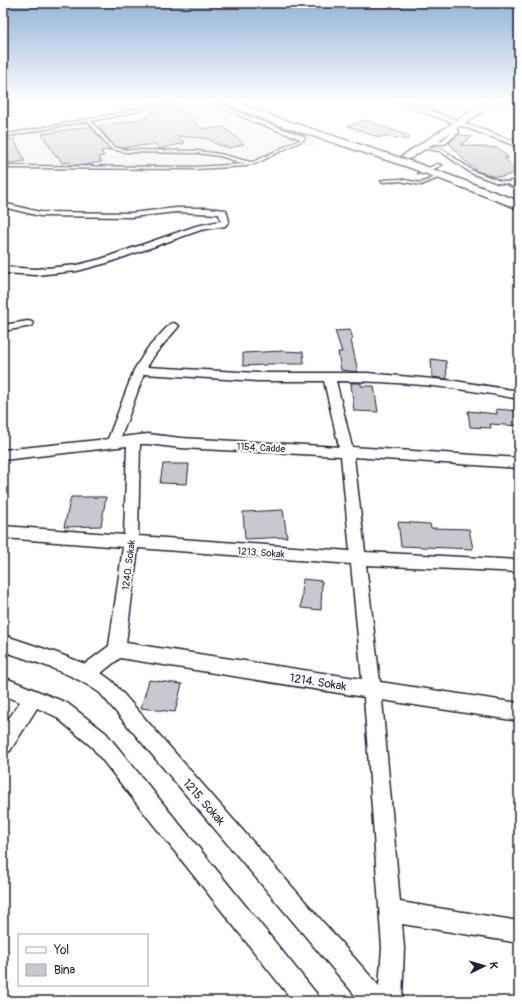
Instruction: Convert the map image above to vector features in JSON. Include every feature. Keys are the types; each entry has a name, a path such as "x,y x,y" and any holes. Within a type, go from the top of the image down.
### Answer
{"main road":[{"path":"363,148 519,197"},
{"path":"382,148 407,156 433,170 519,205"},
{"path":"407,156 419,148"}],"street":[{"path":"3,205 40,214 131,215 176,210 200,210 223,212 225,221 222,224 199,228 104,261 77,268 36,272 3,270"},
{"path":"127,253 158,247"},
{"path":"3,328 28,324"},
{"path":"113,442 140,370 151,351 174,326"},
{"path":"140,370 243,376 367,377 498,390 519,395"},
{"path":"329,377 347,453 372,690 393,948 390,1001"},
{"name":"1154. Cadde","path":"3,455 148,439 181,443 347,453 431,456 519,463"},
{"name":"1240. Sokak","path":"117,650 131,541 134,440"},
{"name":"1213. Sokak","path":"3,532 357,558 519,566"},
{"name":"1215. Sokak","path":"3,644 86,674 106,687 376,1001"},
{"path":"86,674 117,650"},
{"name":"1214. Sokak","path":"117,650 519,712"},
{"path":"3,686 61,708 99,740 308,1001"},
{"path":"3,744 33,698"},
{"path":"390,911 519,932"}],"lane":[{"path":"112,148 126,151 205,152 225,156 249,164"},
{"path":"3,167 196,168 244,165 254,163 285,148"},
{"path":"433,148 441,150 472,172 519,188"},
{"path":"383,181 400,180 421,184 433,170"},
{"path":"508,183 519,180"}],"shaded area":[{"path":"3,148 289,148 253,166 3,166"},
{"path":"364,148 370,148 433,168 519,200 519,202"}],"building":[{"path":"3,148 18,148 25,161 6,164 3,157"},
{"path":"50,148 108,148 110,150 101,151 104,156 98,157 102,162 85,165 70,165 69,162 62,163 58,156 56,157"},
{"path":"453,148 498,148 509,158 504,158 519,171 502,177 492,176 477,171 465,161"},
{"path":"350,330 353,339 351,340 358,372 341,370 338,352 342,352 335,331"},
{"path":"283,351 303,352 304,364 266,364 243,366 243,353"},
{"path":"431,359 446,361 447,379 432,377"},
{"path":"351,383 361,383 361,386 374,386 378,412 354,411"},
{"path":"496,409 519,411 519,426 490,424 491,428 470,427 468,411 497,414"},
{"path":"163,464 189,464 187,484 160,483"},
{"path":"71,497 106,497 101,526 64,527"},
{"path":"283,510 287,537 245,539 243,512"},
{"path":"398,522 430,524 431,528 469,529 473,549 401,546"},
{"path":"303,579 322,581 321,610 301,608"},
{"path":"149,680 182,684 175,712 141,708"}]}
